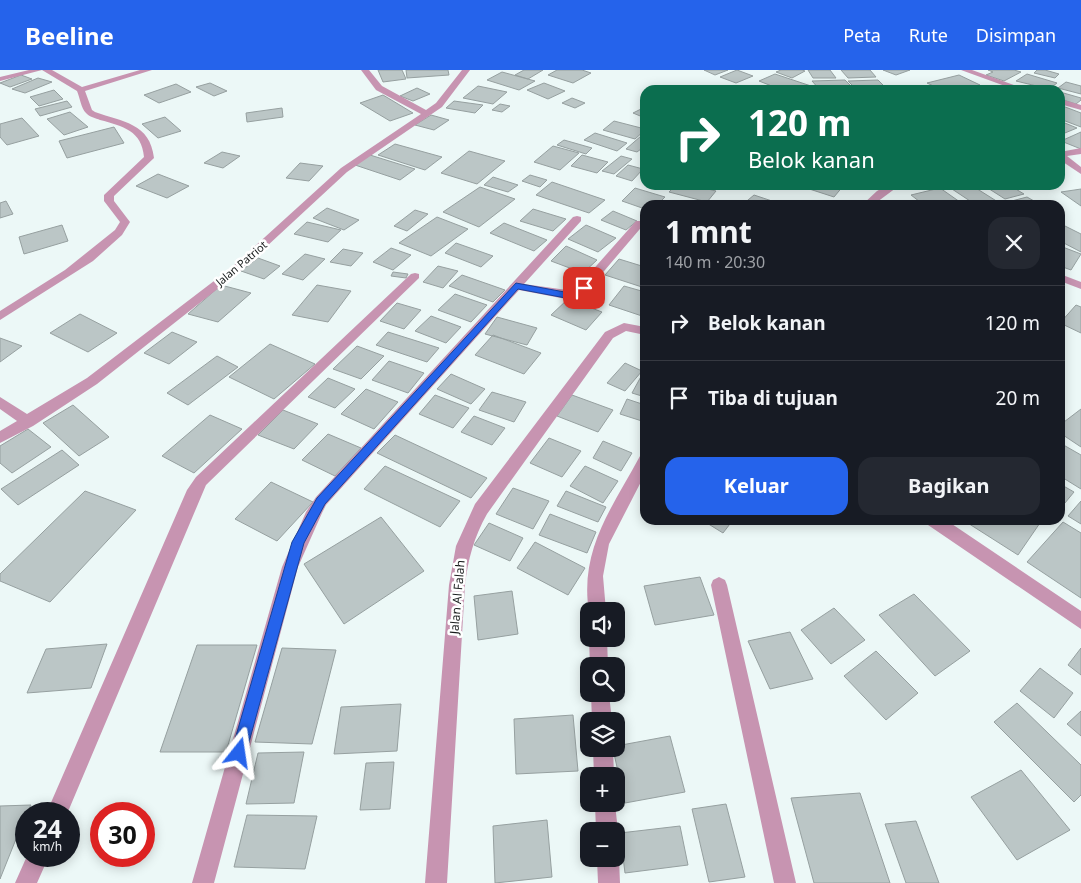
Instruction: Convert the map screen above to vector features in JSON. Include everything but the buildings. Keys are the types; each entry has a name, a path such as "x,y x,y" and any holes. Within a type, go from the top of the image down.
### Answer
{"street":[{"path":"0,79 39,70"},
{"path":"0,316 73,269 118,234 125,222 109,201 109,194 149,158 149,148 143,136 127,124 92,114 88,111 81,90 46,70"},
{"path":"81,90 148,70"},
{"path":"365,70 373,83 379,88 428,114"},
{"name":"Jalan Patriot","path":"0,438 92,381 235,270 352,164 428,114 444,100 466,70"},
{"path":"965,70 1009,85"},
{"path":"1065,103 1081,108"},
{"path":"1065,154 1081,152"},
{"path":"1065,159 1081,171"},
{"path":"872,200 884,190"},
{"path":"203,883 290,567 298,542 308,522 321,501 577,219"},
{"path":"516,286 571,296 578,294 640,222"},
{"path":"61,802 194,490 201,481 416,276"},
{"path":"1065,278 1081,286"},
{"name":"Jalan Al Falah","path":"436,883 457,585 460,553 467,533 481,509 610,335 624,327 640,330"},
{"path":"0,402 28,422"},
{"path":"596,602 595,576 601,544 640,470"},
{"path":"941,525 1081,621"},
{"path":"719,585 785,883"},
{"path":"26,883 33,867"},
{"path":"608,867 609,883"}],"route":[{"path":"239,753 298,542 321,501 516,286 571,296 578,294 584,288"}]}
